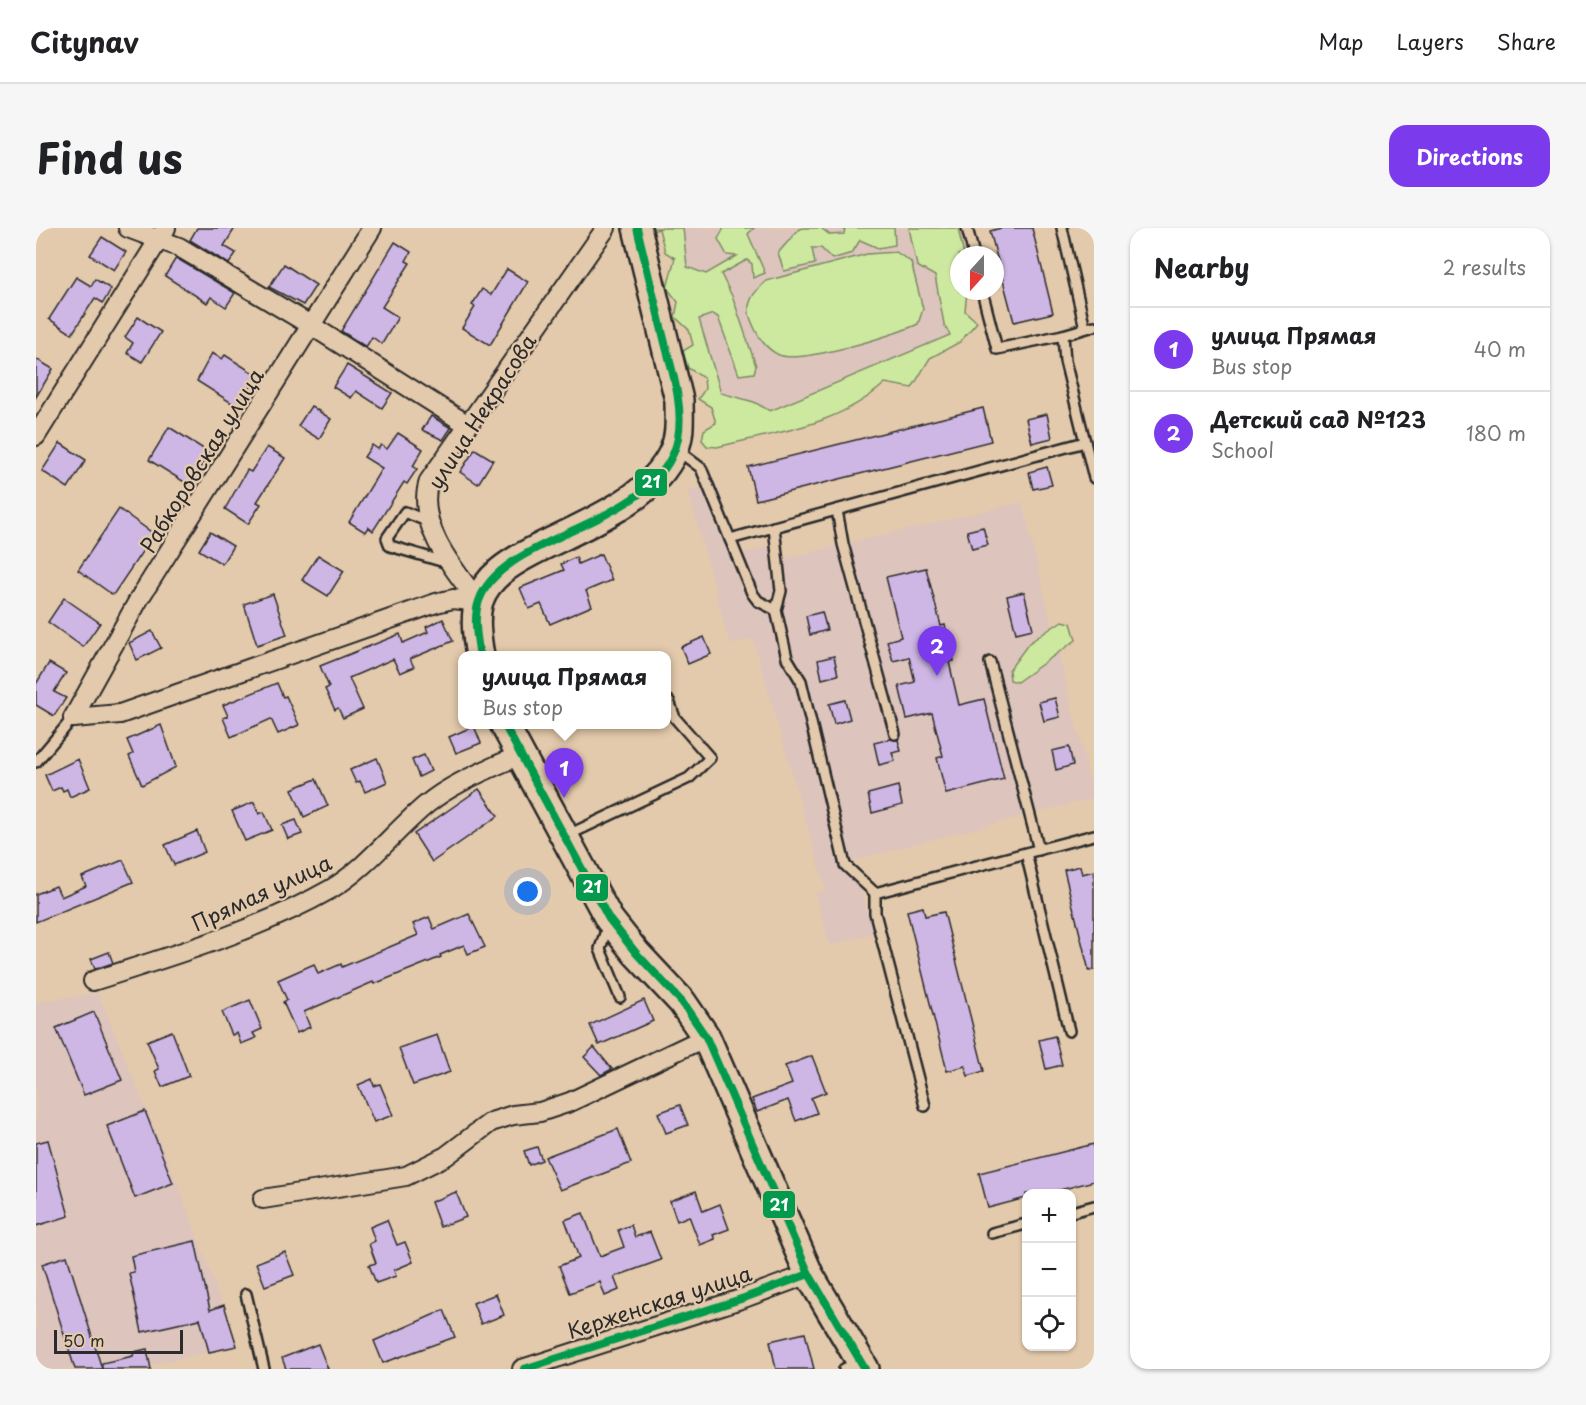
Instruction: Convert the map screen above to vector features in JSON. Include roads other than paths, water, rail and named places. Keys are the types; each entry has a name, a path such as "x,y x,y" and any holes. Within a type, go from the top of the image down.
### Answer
{"street":[{"path":"129,228 162,234 179,247 312,326 468,425"},
{"name":"Рабкоровская улица","path":"73,718 139,599 372,228"},
{"name":"улица Некрасова","path":"479,602 448,563 430,522 425,494 429,481 606,228"},
{"path":"479,651 476,633 479,602 489,581 516,560 647,489 664,469 675,449 680,422 678,400 637,228"},
{"path":"36,436 162,234"},
{"path":"73,718 120,714 436,603 453,599 479,602"},
{"path":"506,729 609,919 636,953 682,1002 706,1038 809,1275 857,1366"},
{"name":"Прямая улица","path":"93,981 234,934 331,889 351,876 426,805 450,787 519,755"},
{"path":"262,1199 406,1176 446,1156 490,1122 513,1115 540,1112 570,1102 706,1038"},
{"name":"Керженская улица","path":"523,1369 809,1275"}],"lane":[{"path":"967,228 972,246"},
{"path":"984,300 997,349 1090,327 1062,228"},
{"path":"1063,335 1065,360 1094,478"},
{"path":"730,539 1085,442"},
{"path":"675,449 701,468 752,593 758,601 776,610"},
{"path":"837,510 843,544 895,734"},
{"path":"430,522 405,512 387,538 390,546 448,563"},
{"path":"774,527 781,591 776,610 787,658 801,681 845,865 875,893 875,913 925,1106"},
{"path":"990,662 1039,850"},
{"path":"564,837 609,814 672,787 688,778 710,758 675,718 671,707"},
{"path":"36,762 73,718"},
{"path":"875,893 1094,835"},
{"path":"1026,853 1069,1032"},
{"path":"609,919 600,949 620,997"},
{"path":"1076,1211 1094,1206"},
{"path":"992,1233 1022,1225"},
{"path":"246,1294 264,1369"}],"place":[{"name":"Детский сад №123","path":"937,676"},
{"name":"улица Прямая","path":"564,798"}]}
